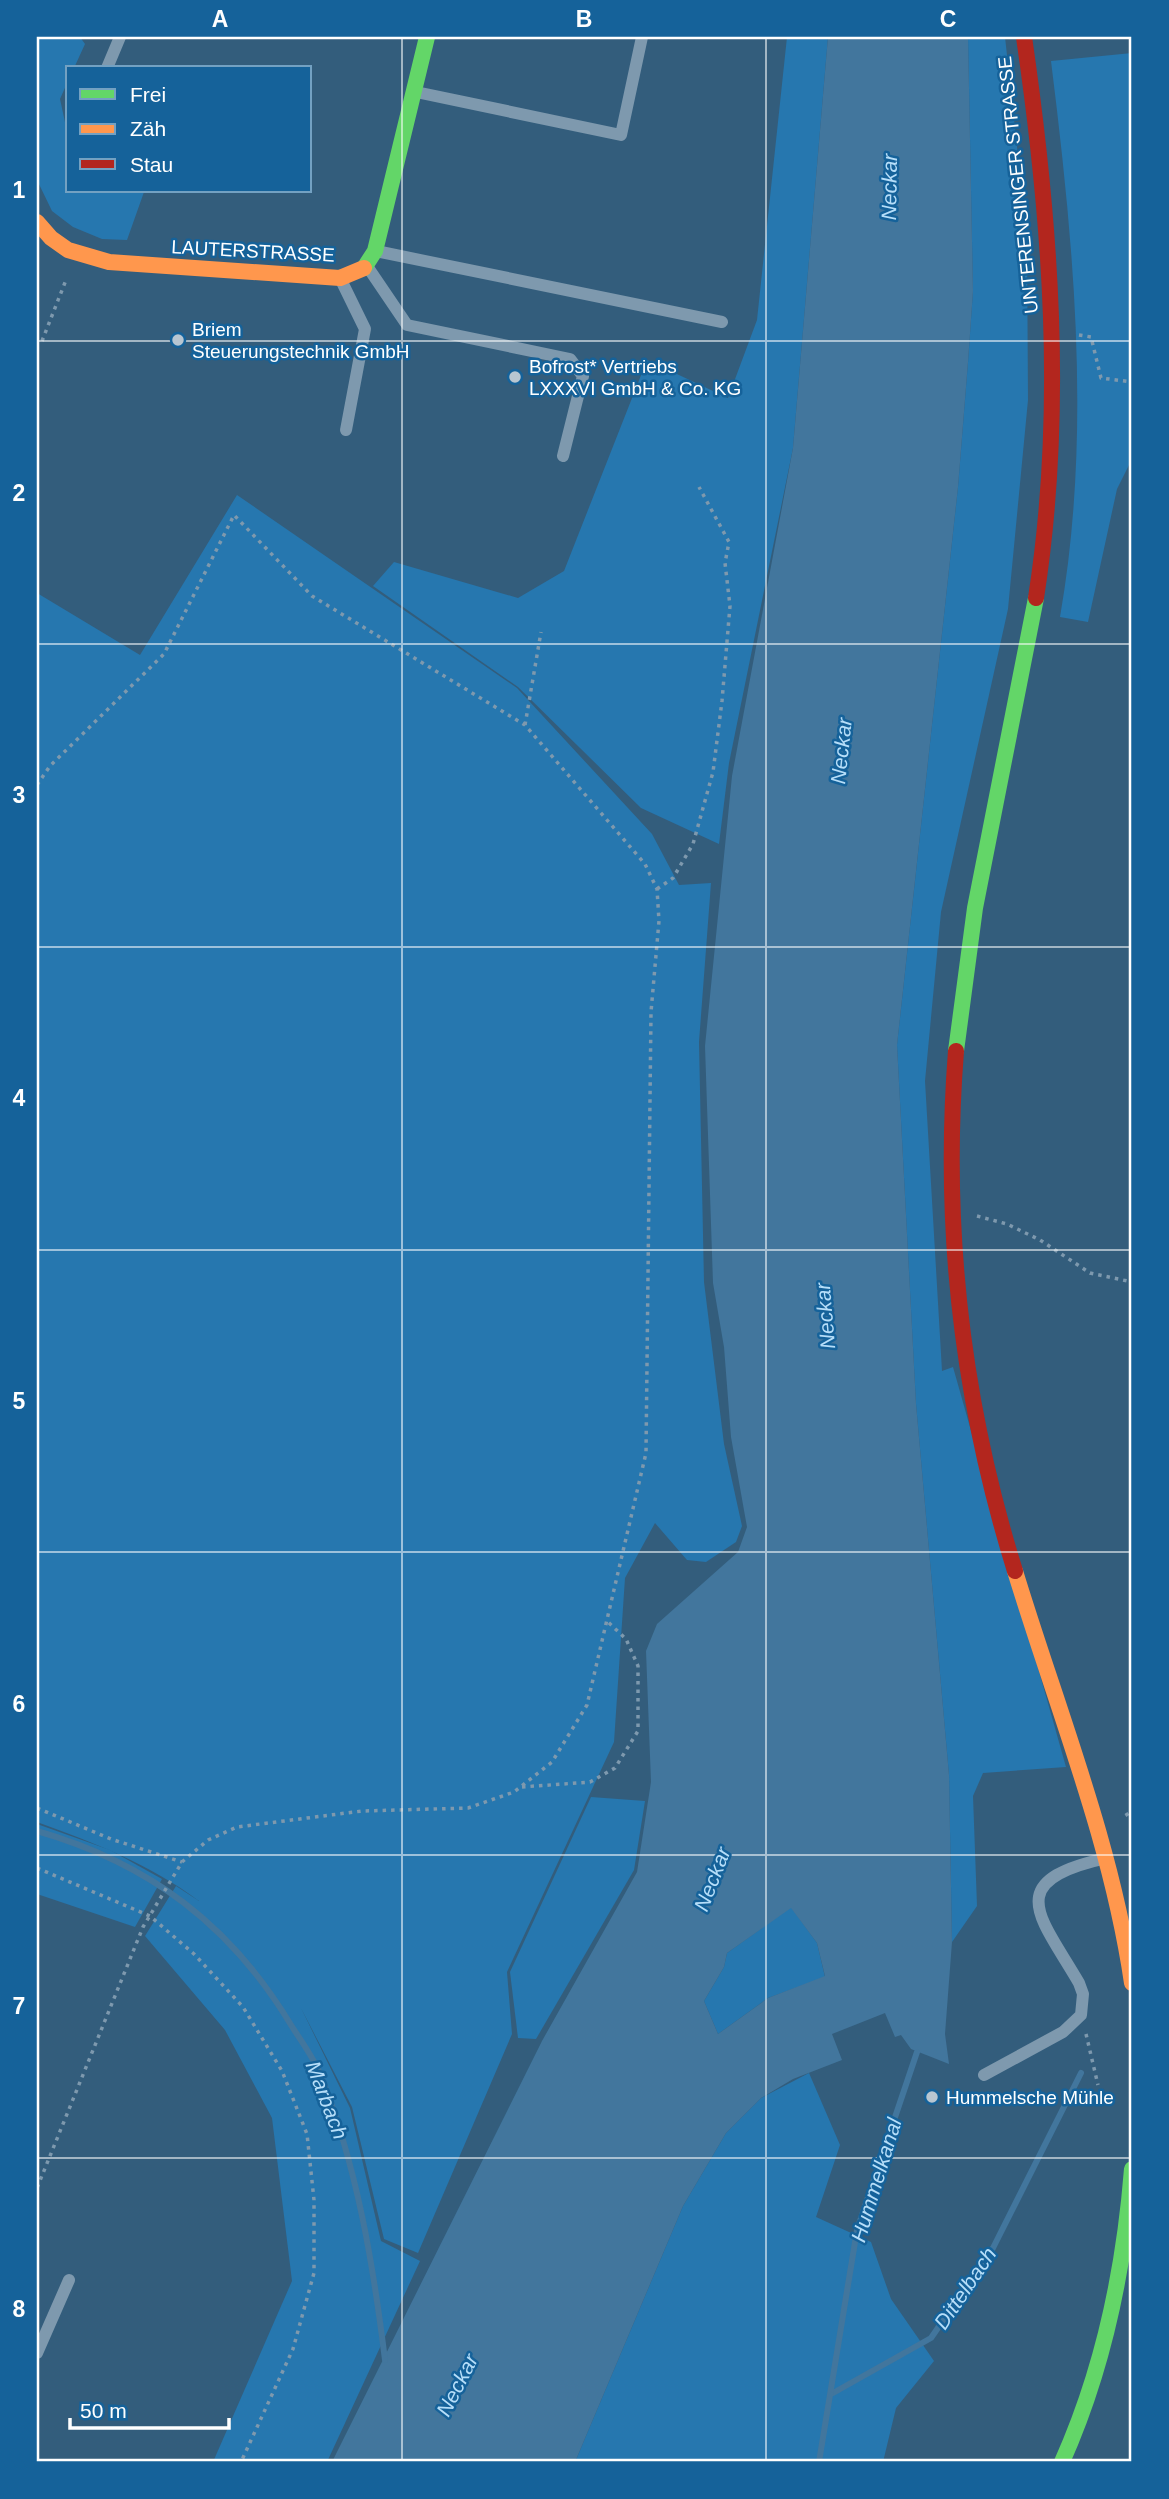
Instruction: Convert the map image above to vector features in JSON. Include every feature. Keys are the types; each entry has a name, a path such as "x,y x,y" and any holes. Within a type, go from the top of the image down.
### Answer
{"street":[{"path":"367,266 375,251 416,93 427,37"},
{"name":"UNTERENSINGER STRASSE","path":"1024,37 1035,118 1053,329 1054,418 1040,571 1028,646 983,867 959,1021 950,1139 952,1254 966,1373 995,1507 1109,1858 1132,1983"},
{"name":"LAUTERSTRASSE","path":"37,222 45,234 76,255 109,262 340,278 355,274 367,266"},
{"path":"1109,1858 1128,1855"},
{"path":"1062,2462 1096,2371 1108,2326 1124,2244 1132,2169"}],"lane":[{"path":"108,66 120,37"},
{"path":"416,93 621,135 642,37"},
{"path":"375,251 722,322"},
{"path":"367,266 407,325 570,359 583,376 563,456"},
{"path":"340,278 365,329 346,430"},
{"path":"984,2075 1063,2032 1081,2015 1083,1994 1079,1983 1041,1920 1037,1900 1040,1890 1057,1874 1109,1858"},
{"path":"37,2353 69,2280"}],"path":[{"path":"43,341 76,255"},
{"path":"1053,329 1091,337 1101,378 1132,382"},
{"path":"657,889 673,878 693,844 713,772 722,701 730,606 725,563 729,542 699,487"},
{"path":"37,785 50,766 164,654 234,515 312,596 525,725 645,864 657,889 659,922 651,1012 646,1454 587,1705 552,1762 521,1787 468,1808 362,1811 237,1827 208,1840 182,1862 150,1916 37,2188"},
{"path":"525,725 541,632"},
{"path":"972,1208 973,1227"},
{"path":"972,1215 1007,1224 1040,1240 1090,1273 1132,1282"},
{"path":"521,1787 590,1782 615,1768 638,1731 638,1666 626,1639 607,1621"},
{"path":"1121,1806 1132,1823"},
{"path":"37,1808 111,1839 182,1862"},
{"path":"37,1868 150,1916 194,1954 243,2007 282,2071 307,2134 314,2200 314,2273 293,2349 241,2462"},
{"path":"1081,2015 1098,2085"}],"shaded area":[{"path":"37,37 80,37 85,44 75,66 66,66 66,86 60,99 66,127 66,192 144,192 127,240 102,239 73,227 52,211 37,180"},
{"path":"787,37 828,37 793,448 729,763 719,844 641,808 518,687 373,586 394,562 518,598 564,571 647,360 728,398 757,320"},
{"path":"968,37 1005,37 1027,238 1028,400 1008,609 941,912 925,1081 942,1371 953,1367 1066,1767 983,1773 973,1796 977,1906 952,1942 949,1775 916,1404 897,1045 958,487 968,362 973,291"},
{"path":"1132,53 1132,459 1117,489 1088,622 1060,617 1070,548 1075,479 1076,339 1067,200 1051,61"},
{"path":"237,495 517,688 652,834 679,885 711,883 699,1042 704,1282 724,1444 742,1526 736,1542 706,1562 687,1560 655,1523 625,1578 614,1742 507,1972 512,2034 418,2253 384,2239 352,2107 301,2008 350,2108 381,2241 420,2261 327,2462 213,2462 292,2281 272,2118 225,2030 145,1936 176,1886 199,1901 161,1876 141,1865 101,1846 37,1822 37,593 140,655"},
{"path":"591,1797 645,1801 634,1870 536,2039 518,2038 510,1972"},
{"path":"37,1824 110,1850 162,1879 135,1927 37,1894"},
{"path":"791,1907 817,1943 825,1977 768,1998 718,2034 704,2001 724,1967 727,1953"},
{"path":"809,2073 840,2145 816,2217 871,2242 891,2299 934,2361 896,2408 883,2462 575,2462 683,2206 726,2133 761,2098"}],"water":[{"name":"Neckar","path":"828,37 968,37 973,291 968,362 958,487 897,1045 916,1404 949,1775 952,1942 945,2034 949,2064 911,2049 901,2035 895,2037 885,2013 832,2034 842,2060 793,2079 761,2098 726,2133 683,2206 575,2462 332,2462 542,2041 637,1872 651,1782 646,1651 657,1624 738,1552 747,1527 731,1437 724,1347 713,1283 705,1046 732,776 793,448","holes":["791,1908 817,1943 825,1976 768,1998 718,2034 704,2001 724,1967 727,1953"]}],"waterway":[{"name":"Marbach","path":"37,1831 78,1844 116,1861 184,1902 242,1957 291,2025 318,2069 334,2110 354,2180 369,2252 385,2360"},
{"name":"Hummelkanal","path":"819,2462 857,2230 917,2052"},
{"name":"Dittelbach","path":"833,2393 931,2338 993,2248 1081,2073"}],"traffic: fast":[{"path":"364,268 375,251 427,37"},
{"path":"956,1051 975,908 1036,598"},
{"path":"1062,2462 1090,2391 1110,2318 1124,2245 1132,2169"}],"traffic: slow":[{"path":"37,222 51,238 68,250 109,262 340,278 364,268"},
{"path":"1015,1571 1097,1826 1123,1930 1132,1983"}],"traffic: jam":[{"path":"1024,37 1041,177 1051,317 1050,458 1036,598"},
{"path":"956,1051 952,1183 960,1314 981,1443 1015,1571"}],"place":[{"name":"Briem Steuerungstechnik GmbH","path":"178,340"},
{"name":"Bofrost* Vertriebs LXXXVI GmbH & Co. KG","path":"515,377"},
{"name":"Hummelsche Mühle","path":"932,2097"}]}
